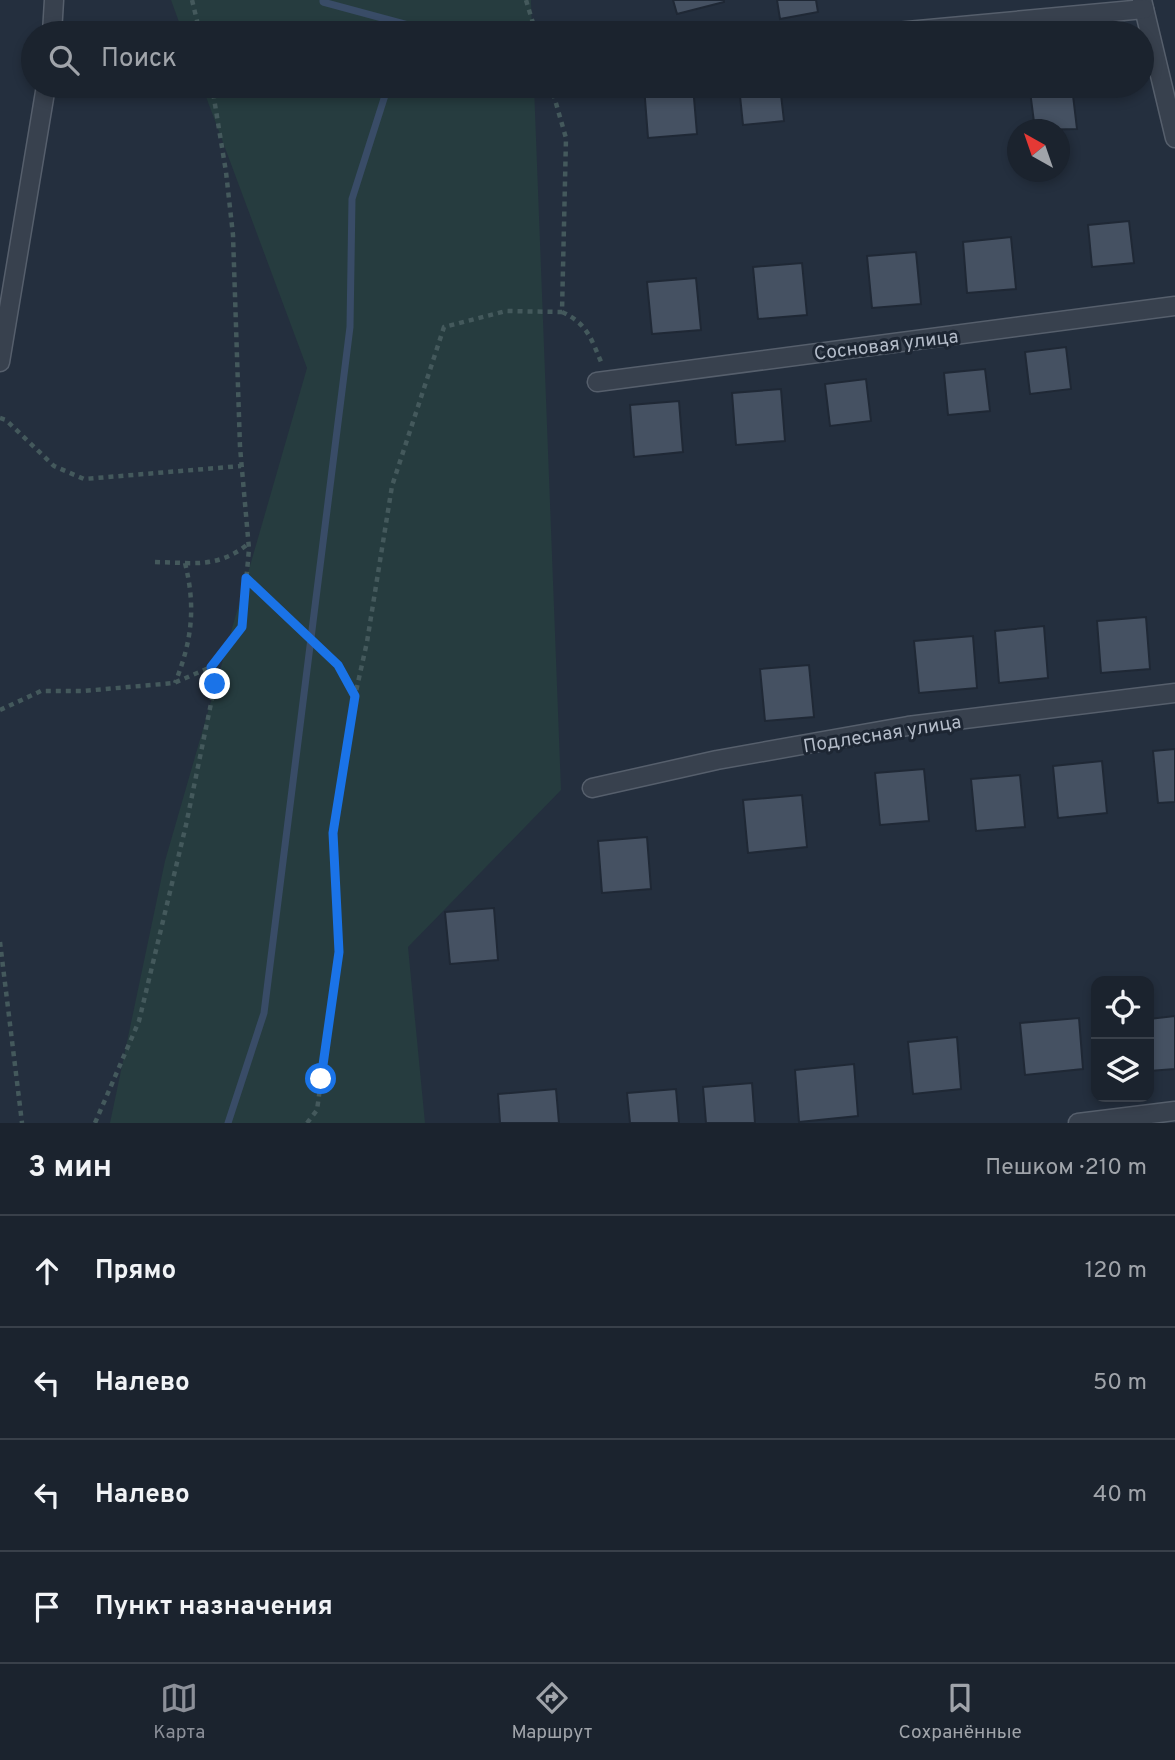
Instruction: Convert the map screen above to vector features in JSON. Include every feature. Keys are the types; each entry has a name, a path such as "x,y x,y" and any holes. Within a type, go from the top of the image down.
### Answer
{"street":[{"path":"53,21 54,0"},
{"path":"996,21 1143,5"},
{"path":"1154,51 1175,138"},
{"path":"0,362 44,98"},
{"name":"Сосновая улица","path":"604,382 1175,306"},
{"name":"Подлесная улица","path":"592,788 717,760 908,726 1175,693"},
{"path":"1078,1123 1175,1111"}],"path":[{"path":"192,0 197,21"},
{"path":"526,0 532,21"},
{"path":"0,710 41,691 83,691 174,683 211,667 242,627 248,543 241,466 233,235 214,98"},
{"path":"554,98 566,138 562,312"},
{"path":"307,1123 317,1110 339,952 333,833 355,696 367,642 392,486 444,327 506,311 562,312 577,319 588,331 604,382"},
{"path":"0,418 6,420 54,466 84,479 241,466"},
{"path":"155,562 203,564 234,555 248,543"},
{"path":"174,683 184,660 191,629 191,587 185,563"},
{"path":"246,578 338,665 355,696"},
{"path":"95,1123 139,1021 186,825 215,684 211,667"},
{"path":"0,942 22,1123"}],"green space":[{"path":"171,0 531,0 532,21 179,21"},
{"path":"206,98 534,98 561,790 408,947 425,1123 110,1123 165,861 307,368"}],"building":[{"path":"673,0 724,0 724,2 677,14"},
{"path":"777,0 816,0 818,12 780,19"},
{"path":"645,98 694,98 697,134 648,138"},
{"path":"740,98 781,98 784,121 743,125"},
{"path":"1031,98 1073,98 1077,129 1070,129 1070,119 1034,119"},
{"path":"1129,221 1134,263 1092,267 1088,225"},
{"path":"1011,237 1016,289 967,293 963,242"},
{"path":"916,252 921,304 872,308 867,256"},
{"path":"802,263 807,315 758,319 753,267"},
{"path":"696,278 701,330 652,334 647,282"},
{"path":"1066,347 1071,389 1030,394 1025,352"},
{"path":"985,369 990,411 948,415 944,373"},
{"path":"866,379 871,421 830,426 825,384"},
{"path":"781,389 785,441 736,445 732,393"},
{"path":"679,401 683,452 634,457 630,405"},
{"path":"1146,617 1150,669 1101,673 1097,621"},
{"path":"1044,626 1048,678 999,683 995,631"},
{"path":"973,636 977,688 919,693 914,641"},
{"path":"809,665 814,717 765,721 760,669"},
{"path":"1175,749 1175,802 1158,803 1153,751"},
{"path":"1102,761 1107,813 1058,818 1053,766"},
{"path":"924,769 929,821 880,825 875,773"},
{"path":"1020,775 1025,827 976,831 971,779"},
{"path":"802,795 807,847 748,853 743,800"},
{"path":"647,837 651,889 602,893 598,841"},
{"path":"494,908 498,960 450,964 445,912"},
{"path":"1175,1016 1175,1069 1154,1071 1154,1018"},
{"path":"1079,1018 1083,1069 1025,1075 1020,1023"},
{"path":"957,1037 961,1089 913,1094 908,1042"},
{"path":"854,1064 858,1116 799,1122 795,1070"},
{"path":"752,1083 755,1123 706,1123 703,1087"},
{"path":"556,1089 559,1123 500,1123 498,1094"},
{"path":"676,1089 679,1123 630,1123 627,1093"}],"waterway":[{"path":"323,0 393,21"},
{"path":"228,1123 264,1013 350,327 352,199 384,98"}],"route":[{"path":"215,684 211,667 242,627 246,578 338,665 355,696 333,833 339,952 321,1079"}]}
